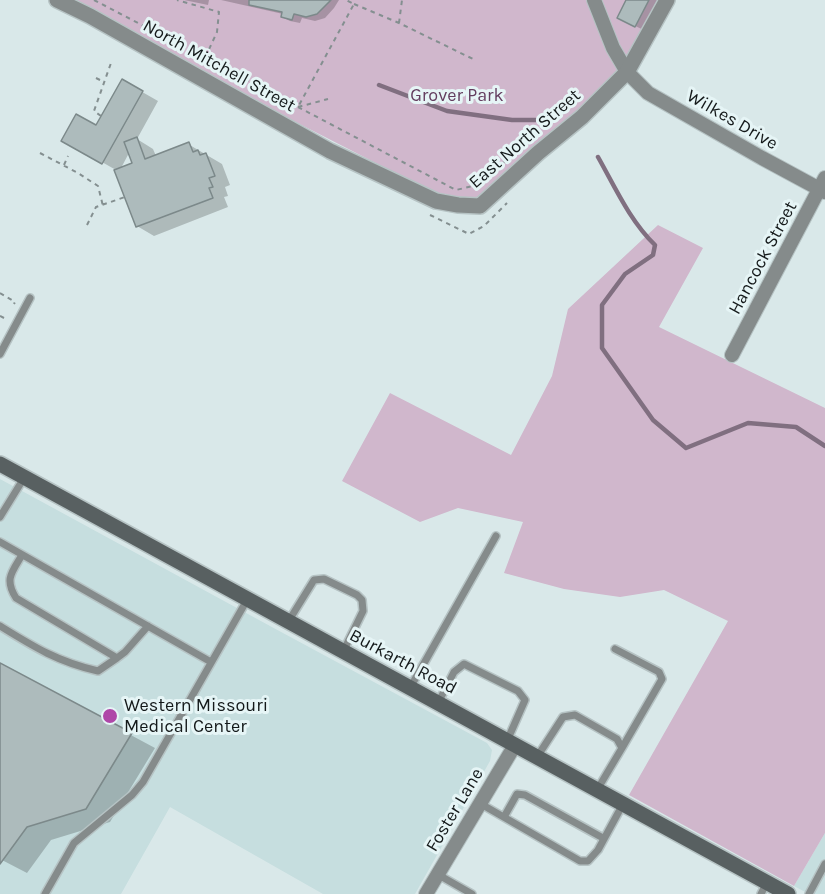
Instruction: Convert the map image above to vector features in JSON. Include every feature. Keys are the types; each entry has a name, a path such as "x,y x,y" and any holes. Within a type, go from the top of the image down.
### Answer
{"main road":[{"name":"Burkarth Road","path":"0,464 623,804 764,888 788,894"}],"street":[{"name":"North Mitchell Street","path":"57,0 90,16 330,150"},
{"name":"Wilkes Drive","path":"594,0 613,48 627,72 648,93 823,186"},
{"name":"East North Street","path":"330,150 436,201 480,206 538,153 582,117 627,72 667,0"},
{"name":"Hancock Street","path":"732,355 823,186"},
{"name":"Foster Lane","path":"426,894 481,804 511,743"}],"lane":[{"path":"0,354 30,298"},
{"path":"0,517 24,478"},
{"path":"410,688 496,536"},
{"path":"0,542 211,662"},
{"path":"22,555 10,575 9,587 16,598 117,658"},
{"path":"288,622 314,580 324,579 357,595 362,600 363,611 343,652"},
{"path":"45,894 74,843 132,795 143,782 247,600"},
{"path":"0,627 71,665 98,671 125,652 148,626"},
{"path":"597,790 662,679 659,672 615,649"},
{"path":"438,703 454,672 464,664 518,691 525,700 511,743"},
{"path":"537,757 563,717 575,715 617,739 622,748"},
{"path":"504,817 517,794 525,795 603,838"},
{"path":"481,804 580,861 588,861 598,850 623,804"},
{"path":"808,894 825,864"},
{"path":"438,874 472,894"}],"path":[{"path":"94,0 456,190 473,186 517,152"},
{"path":"177,0 219,12 217,32 205,58"},
{"path":"346,0 472,59"},
{"path":"399,23 402,0"},
{"path":"298,107 354,4"},
{"path":"101,116 94,111 111,63"},
{"path":"96,78 104,82"},
{"path":"298,107 328,99"},
{"path":"40,153 98,186 103,206"},
{"path":"64,165 68,156"},
{"path":"87,225 96,207 125,197"},
{"path":"427,213 469,234 484,226 513,197"},
{"path":"0,293 15,302 6,319 0,316"}],"shaded area":[{"path":"0,479 487,743 492,750 490,761 415,894 323,894 170,807 121,894 0,894"},
{"path":"825,833 825,894 809,894 794,886"}],"green space":[{"name":"Grover Park","path":"57,0 664,0 627,72 480,206 458,205"},
{"path":"658,225 703,248 659,327 825,408 825,833 794,886 629,795 728,621 664,590 620,597 564,589 504,573 523,522 458,508 420,522 342,481 390,393 511,455 552,376 568,309"}],"building":[{"path":"249,0 331,0 317,14 306,17 294,14 292,20 281,17 282,12 249,5"},
{"path":"626,0 649,0 635,27 617,18"},
{"path":"122,79 143,91 102,164 61,141 76,114 96,125"},
{"path":"137,137 145,159 189,142 193,152 198,150 200,155 206,153 215,176 209,178 213,187 209,188 213,198 136,227 114,170 132,163 124,142"},
{"path":"0,663 132,733 86,809 27,827 0,864"}],"waterway":[{"path":"379,85 447,111 512,120 537,120 564,109"},
{"path":"598,157 630,215 655,245 653,255 625,274 602,305 602,348 653,420 686,448 748,423 796,427 825,446"}],"place":[{"name":"Western Missouri Medical Center","path":"110,716"}]}
